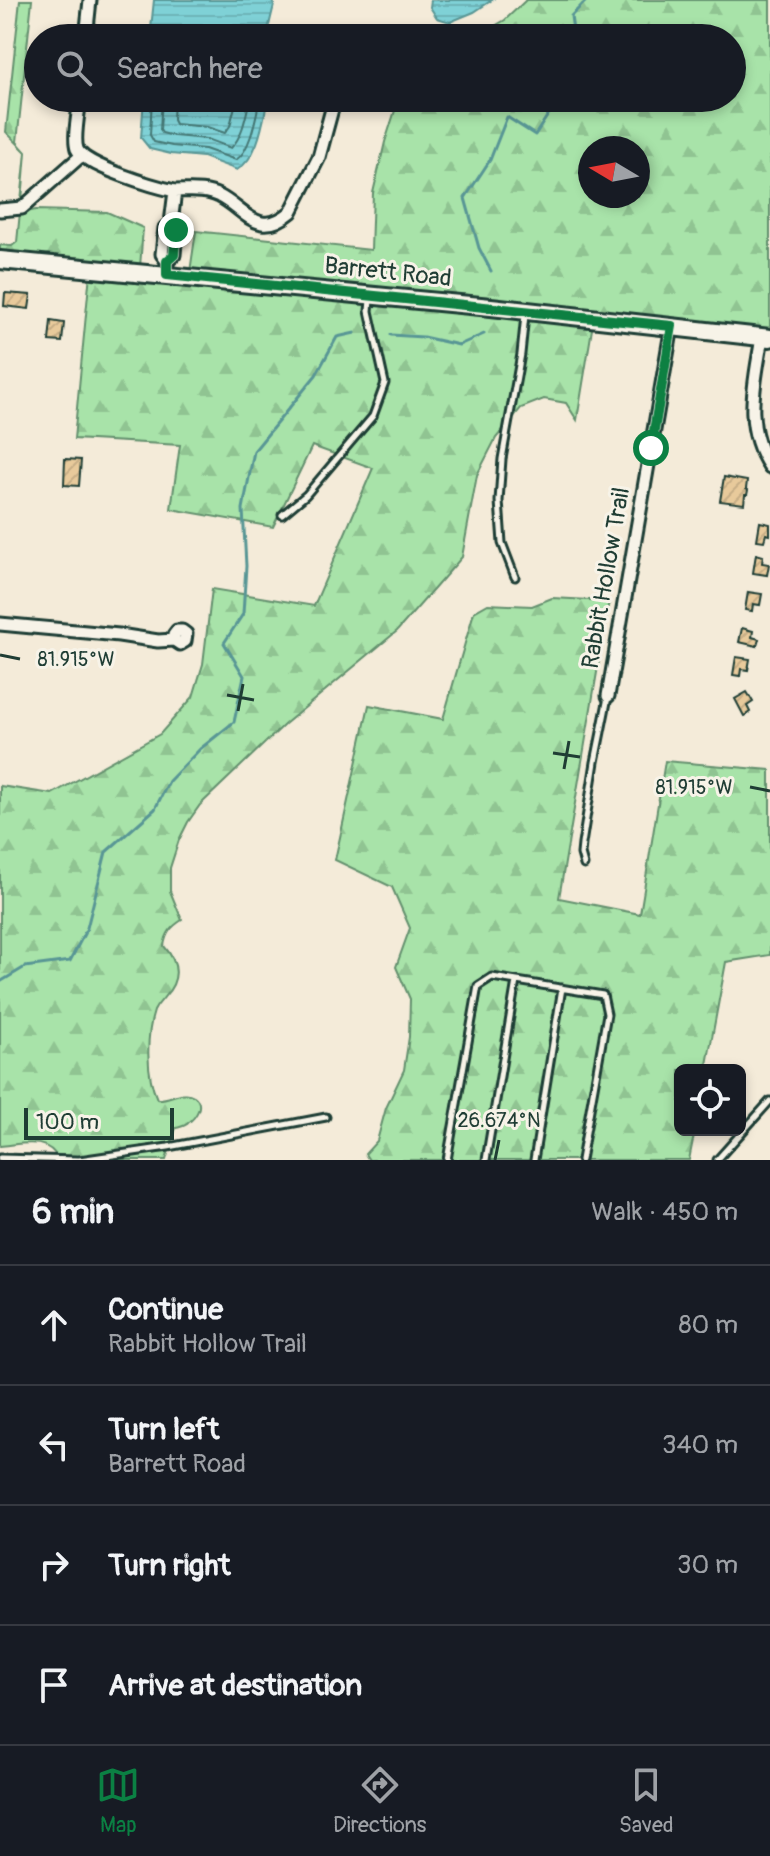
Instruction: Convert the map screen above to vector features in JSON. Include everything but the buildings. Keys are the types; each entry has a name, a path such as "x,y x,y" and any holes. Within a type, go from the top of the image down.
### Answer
{"street":[{"path":"87,24 90,0"},
{"path":"79,112 76,139 82,155 142,182 175,191 198,190 217,194 249,219 261,223 276,222 291,212 319,157 331,112"},
{"path":"0,210 22,208 82,155"},
{"path":"167,268 174,255 176,230 171,223 175,191"},
{"name":"Barrett Road","path":"0,260 167,268 371,295 766,337"},
{"name":"Rabbit Hollow Trail","path":"608,696 672,326"},
{"path":"766,337 753,399 752,422 757,443 770,467"},
{"path":"0,624 158,641 174,640"}],"lane":[{"path":"282,515 306,495 373,416 385,383 369,311 371,295"},
{"path":"515,577 502,543 499,501 502,459 521,354 525,311"},
{"path":"584,865 582,844 608,696"},
{"path":"447,1160 478,986 492,977 603,995 607,1014 581,1160"},
{"path":"486,1160 516,981"},
{"path":"534,1160 562,988"},
{"path":"717,1160 770,1101"},
{"path":"0,1158 79,1160 168,1147 326,1117"}],"green space":[{"path":"20,0 32,0 29,24 24,24 24,76 17,142 26,152 6,132"},
{"path":"526,0 770,0 770,332 0,253 0,245 12,246 17,242 26,152 21,213 36,210 107,212 143,228 140,267 190,272 196,231 371,250 373,193 395,112 746,112 746,24 498,24"},
{"path":"90,273 593,323 577,420 566,403 544,399 521,408 496,438 477,475 462,557 397,631 285,724 200,805 188,822 170,868 170,891 182,920 170,931 164,946 175,964 174,983 154,1011 148,1055 157,1099 189,1094 197,1099 199,1106 186,1125 176,1128 166,1160 59,1160 54,1152 41,1144 0,1146 0,786 52,794 160,734 193,697 203,664 212,589 314,606 373,468 312,446 273,527 171,509 180,445 74,439"},
{"path":"552,598 609,601 559,898 640,914 665,761 770,770 770,955 726,962 707,1064 674,1064 674,1136 694,1136 689,1160 369,1160 365,1154 377,1141 386,1108 404,1070 410,999 396,967 410,928 392,887 335,860 369,705 443,719 474,612 488,604 532,606"}],"water":[{"path":"154,0 271,0 274,5 269,24 151,24"},
{"path":"431,0 492,0 450,22 437,18 430,7"},
{"path":"143,112 265,112 255,148 237,170 203,157 150,149 141,138"}],"waterway":[{"path":"572,24 571,16 587,0"},
{"path":"491,271 479,248 465,198 490,160 507,117 535,135 550,112"},
{"path":"0,982 25,967 70,961 87,928 106,852 155,809 169,781 200,749 234,722 244,676 224,643 243,614 246,566 243,509 254,451 316,375 337,337 355,333"},
{"path":"391,335 423,337 459,345 484,334"}],"route":[{"path":"176,230 174,255 167,261 167,275 672,326 651,448"}]}
